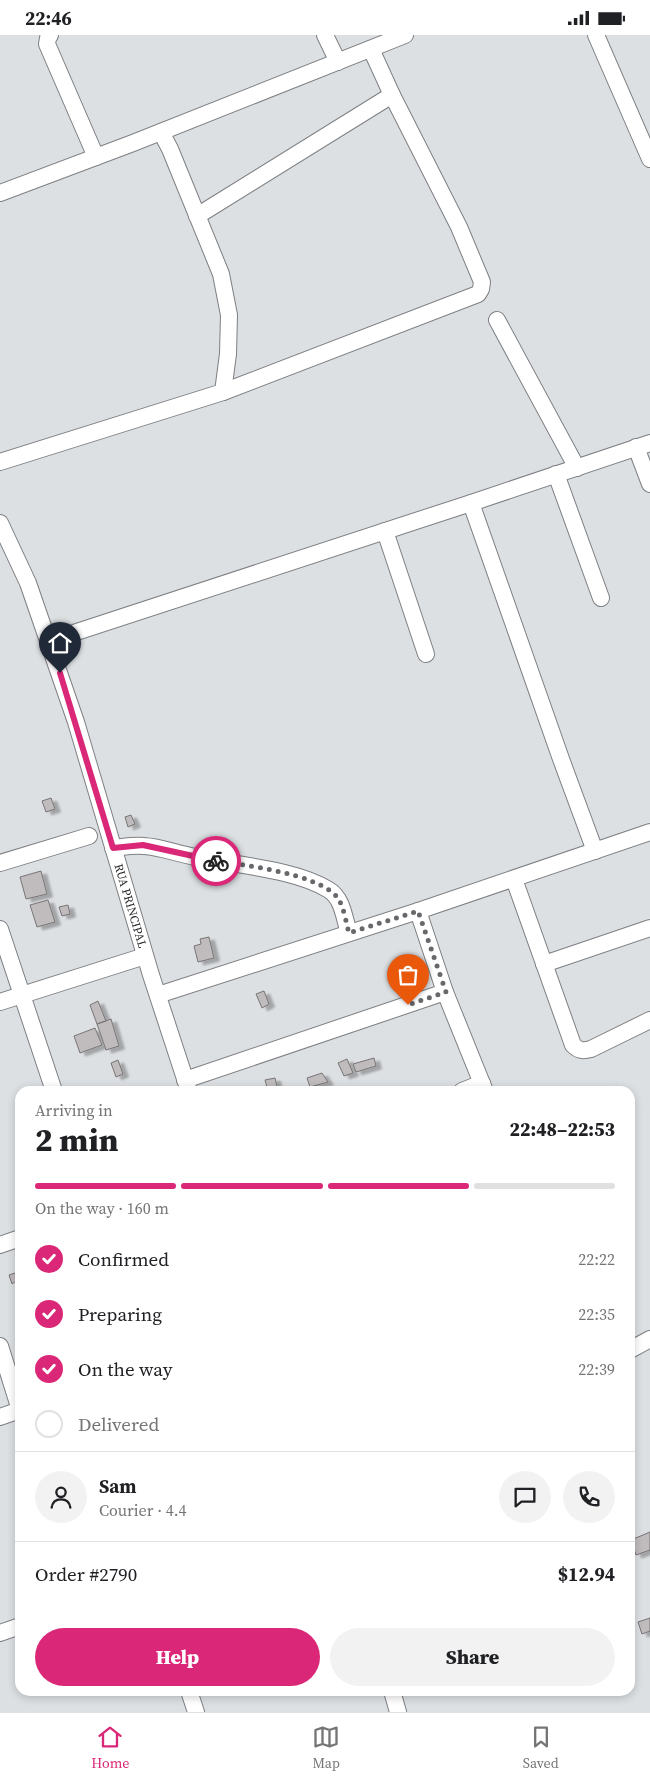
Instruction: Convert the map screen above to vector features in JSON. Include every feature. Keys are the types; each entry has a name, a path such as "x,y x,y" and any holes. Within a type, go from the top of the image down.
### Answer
{"street":[{"path":"50,35 47,44 96,157"},
{"path":"325,35 338,62"},
{"path":"0,193 161,132 405,35"},
{"path":"596,35 650,159"},
{"path":"0,462 223,392 478,294 482,282 459,227 392,95 371,49"},
{"path":"197,216 392,95"},
{"path":"161,132 170,149 221,274 229,315 228,354 223,392"},
{"path":"497,320 577,467"},
{"path":"49,641 643,445 650,485"},
{"path":"556,474 601,598"},
{"path":"471,503 595,851"},
{"name":"RUA PRINCIPAL","path":"0,523 28,583 49,641 187,1086"},
{"path":"385,531 426,654"},
{"path":"89,836 104,814"},
{"path":"158,995 418,911 650,832"},
{"path":"0,863 89,836 112,844 161,848 194,857 290,875 315,883 329,890 338,898 349,933"},
{"path":"514,879 573,1045 583,1051 591,1049 650,1020"},
{"path":"418,911 446,992 483,1086"},
{"path":"544,964 650,928"},
{"path":"0,929 52,1086"},
{"path":"0,1002 146,956"},
{"path":"187,1086 446,992"},
{"path":"0,1245 15,1240"},
{"path":"635,1347 650,1339"},
{"path":"0,1347 15,1394"},
{"path":"0,1417 15,1412"},
{"path":"0,1633 15,1627"},
{"path":"191,1696 196,1712"},
{"path":"393,1696 398,1712"}],"building":[{"path":"51,798 55,809 46,812 42,801"},
{"path":"131,815 135,824 128,827 125,817"},
{"path":"41,871 47,894 26,899 20,877"},
{"path":"48,900 55,922 37,927 30,905"},
{"path":"68,905 70,914 62,916 59,907"},
{"path":"209,937 214,958 198,962 194,946 201,944 200,939"},
{"path":"264,991 269,1004 262,1008 256,994"},
{"path":"98,1001 106,1021 97,1024 90,1005"},
{"path":"111,1019 119,1046 106,1050 97,1024"},
{"path":"95,1028 102,1045 80,1053 74,1036"},
{"path":"374,1058 376,1066 356,1072 353,1064"},
{"path":"347,1059 353,1073 344,1076 338,1063"},
{"path":"118,1060 123,1074 116,1077 111,1063"},
{"path":"322,1073 328,1082 310,1086 307,1078"},
{"path":"275,1078 277,1086 267,1086 265,1080"},
{"path":"15,1273 15,1282 12,1284 9,1275"},
{"path":"650,1532 650,1550 636,1555 635,1538"},
{"path":"650,1618 650,1631 642,1634 638,1622"}],"way so far":[{"path":"216,861 290,875 315,883 329,890 338,898 349,933 418,911 446,992 408,1005"}],"route":[{"path":"60,673 113,848 143,845 216,861"}]}
